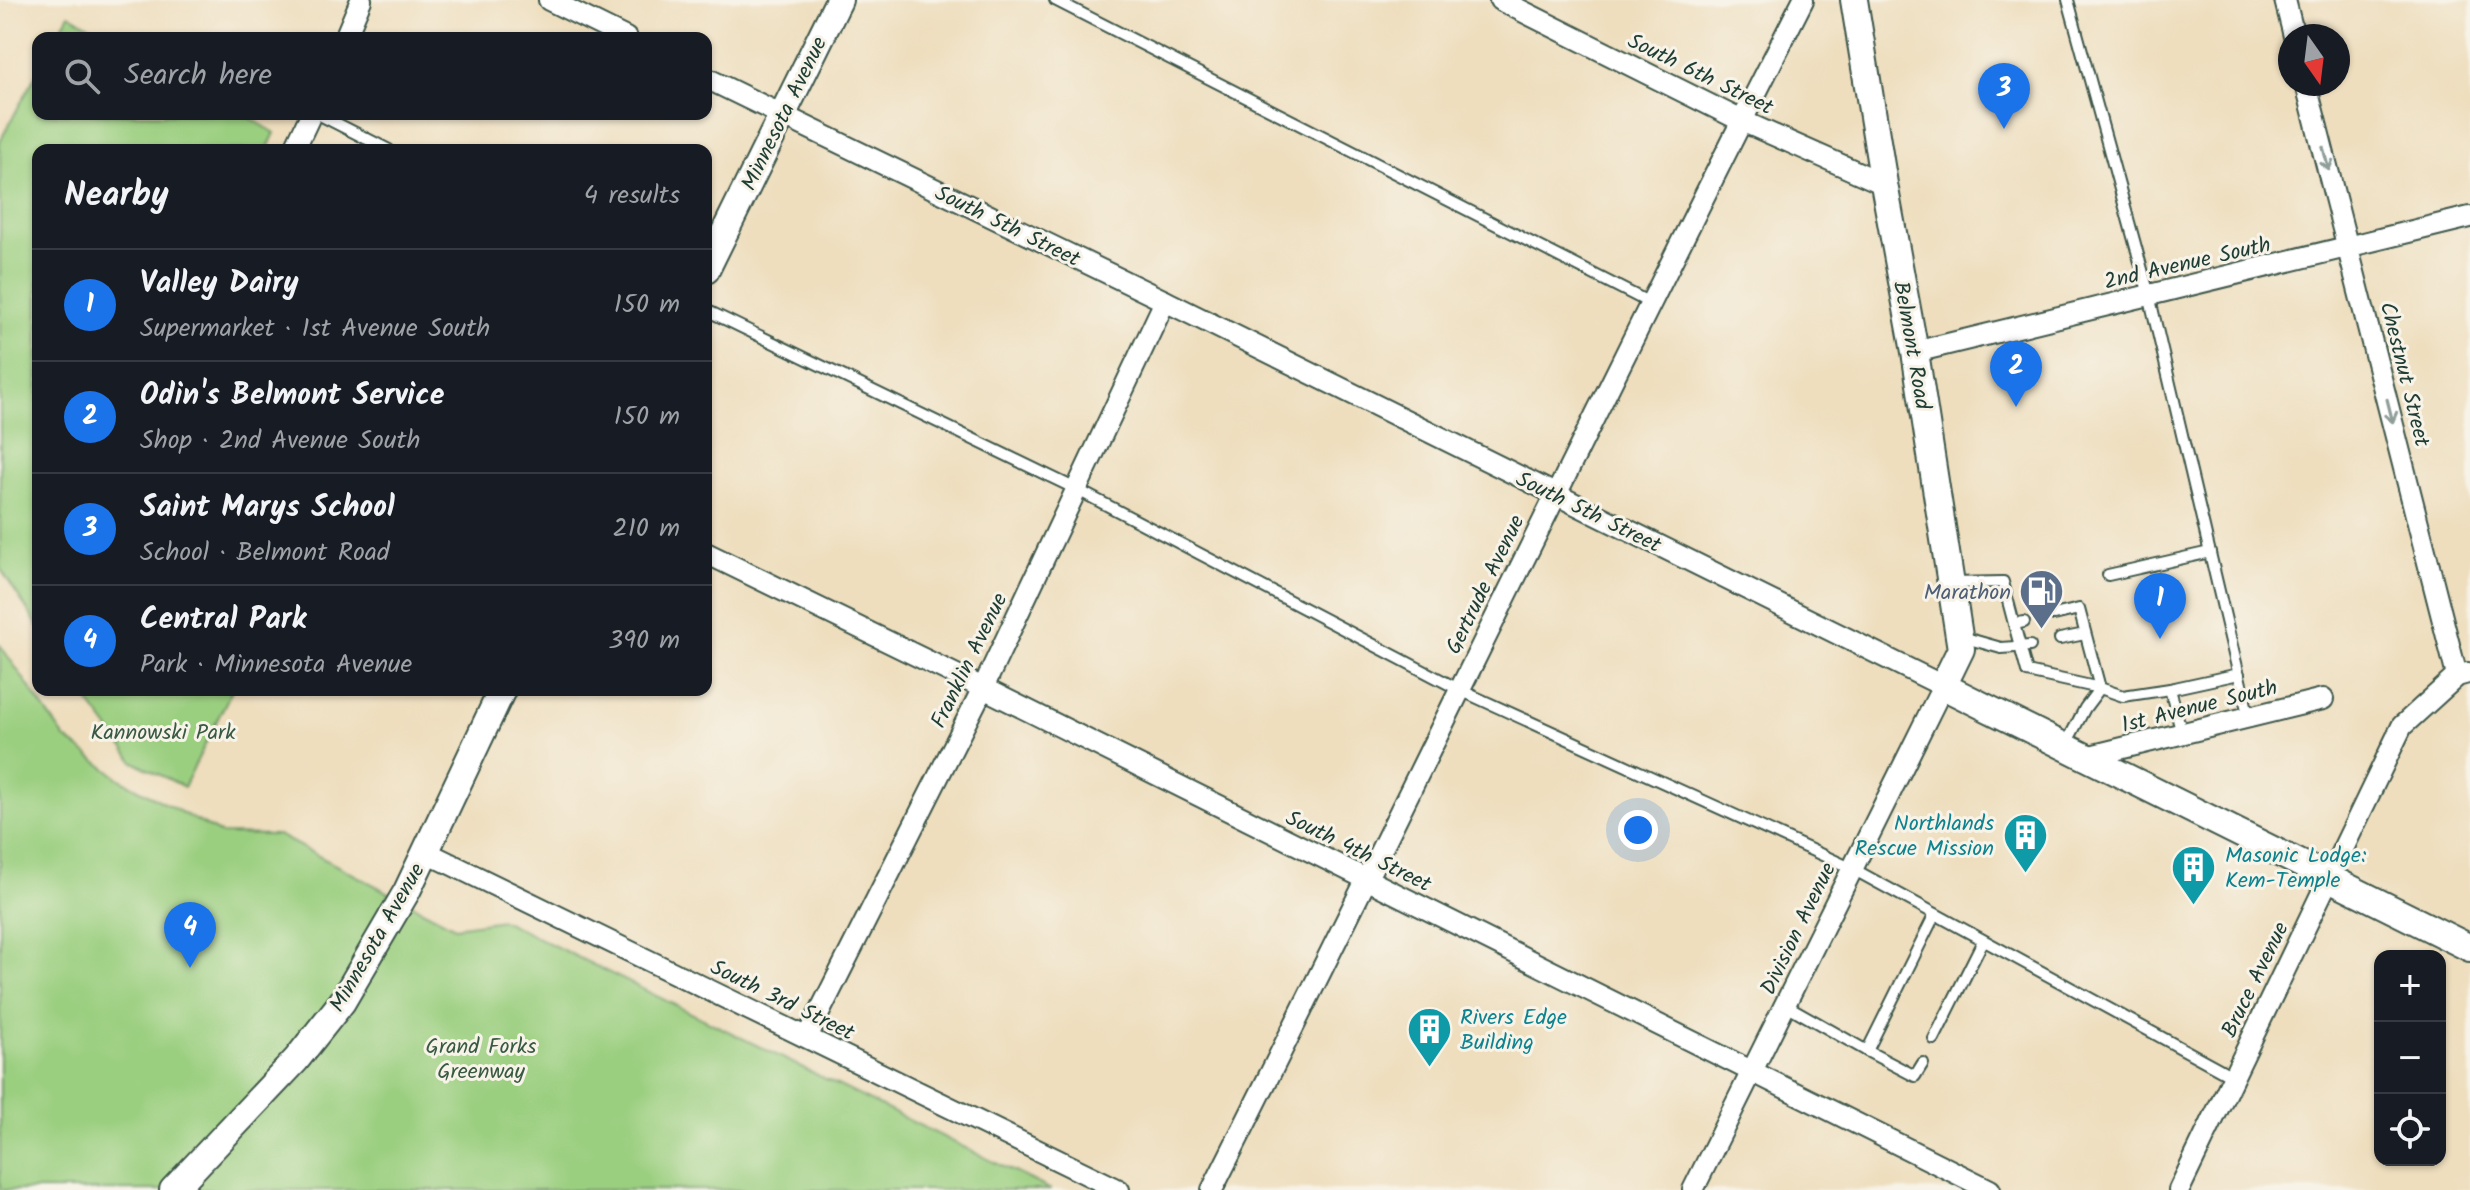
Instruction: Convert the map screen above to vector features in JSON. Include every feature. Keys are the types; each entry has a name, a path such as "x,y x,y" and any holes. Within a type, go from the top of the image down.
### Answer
{"street":[{"path":"348,32 361,0"},
{"path":"549,0 614,32"},
{"name":"Minnesota Avenue","path":"712,258 839,0"},
{"name":"South 6th Street","path":"1500,0 1742,121 1884,184"},
{"name":"Gertrude Avenue","path":"1212,1190 1367,882 1554,494 1803,0"},
{"name":"Belmont Road","path":"1854,0 1915,352 1961,649 1943,686"},
{"path":"2285,0 2291,24"},
{"name":"South 5th Street","path":"712,81 1165,301 2470,948"},
{"name":"Chestnut Street","path":"2309,96 2464,674"},
{"path":"297,144 308,120"},
{"name":"2nd Avenue South","path":"1915,352 2470,217"},
{"name":"Franklin Avenue","path":"807,1037 983,688 1165,301"},
{"name":"South 4th Street","path":"712,556 1990,1190"},
{"name":"Bruce Avenue","path":"2179,1190 2402,726 2464,674"},
{"name":"Division Avenue","path":"1693,1190 1943,686"},
{"name":"Minnesota Avenue","path":"173,1190 296,1060 342,1002 393,916 426,852 499,696"},
{"name":"1st Avenue South","path":"2076,751 2182,734 2323,699"},
{"name":"South 3rd Street","path":"426,852 1119,1190"}],"lane":[{"path":"1055,0 1650,303"},
{"path":"2068,0 2149,295 2249,718"},
{"path":"330,120 377,144"},
{"path":"712,313 1076,489 1460,690 1853,869 2234,1077"},
{"path":"2108,575 2210,552"},
{"path":"1951,583 2003,582 2019,623 2027,672 2123,696 2239,674"},
{"path":"2054,615 2079,609 2100,688"},
{"path":"2060,639 2085,634"},
{"path":"1959,636 2001,648 2025,647"},
{"path":"2076,751 2085,708 2100,688"},
{"path":"2170,689 2182,734"},
{"path":"1867,1051 1935,914"},
{"path":"1934,1039 1983,941"},
{"path":"1786,1005 1915,1076 1923,1063"}],"green space":[{"path":"69,14 101,32 59,32"},
{"path":"32,82 32,120 253,120 275,133 270,144 32,144 32,617 0,568 0,141"},
{"name":"Grand Forks Greenway","path":"0,645 32,691 32,696 36,696 65,738 120,779 221,834 278,835 455,927 502,920 1051,1190 0,1190"},
{"name":"Kannowski Park","path":"84,696 229,696 184,787 134,762"}],"place":[{"name":"Saint Marys School","path":"2004,129"},
{"name":"Odin's Belmont Service","path":"2016,407"},
{"name":"Marathon","path":"2042,630"},
{"name":"Valley Dairy","path":"2160,639"},
{"name":"Northlands Rescue Mission","path":"2025,874"},
{"name":"Masonic Lodge: Kem-Temple","path":"2194,906"},
{"name":"Central Park","path":"190,968"},
{"name":"Rivers Edge Building","path":"1429,1068"}]}
